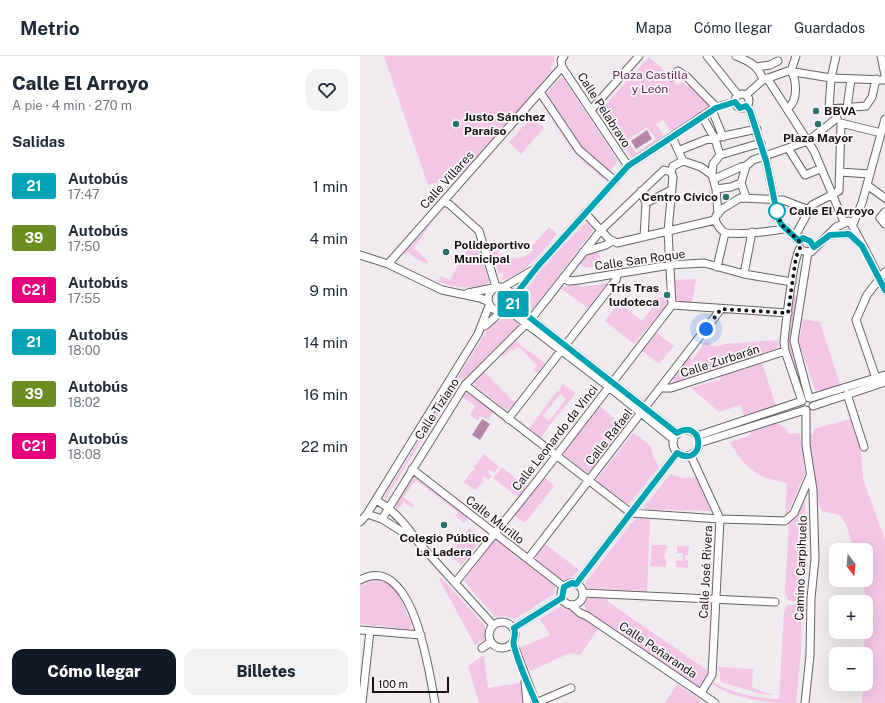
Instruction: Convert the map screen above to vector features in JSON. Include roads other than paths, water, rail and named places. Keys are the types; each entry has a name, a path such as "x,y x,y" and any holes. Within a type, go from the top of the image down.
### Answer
{"street":[{"path":"562,67 561,60 564,56"},
{"path":"706,56 738,95"},
{"path":"736,56 760,70 765,79 788,108 814,152 820,169 833,196 885,290"},
{"path":"788,108 794,101 795,90 791,71 796,56"},
{"path":"805,410 801,406 802,401 785,351 784,342 798,242 809,210 812,205 833,196 839,191 839,120 831,109 831,78 836,56"},
{"path":"881,56 885,75"},
{"path":"591,110 636,57"},
{"path":"756,67 770,65 778,59 782,72"},
{"name":"Calle Villares","path":"388,264 562,67"},
{"name":"Calle Pelabravo","path":"562,67 628,166"},
{"path":"671,77 678,71 685,75 714,109 723,137"},
{"path":"738,95 746,94 765,79 782,72 791,71 831,78 885,80"},
{"path":"847,108 851,79"},
{"path":"831,109 866,106 872,97 876,79"},
{"path":"540,92 579,150 615,181"},
{"path":"735,102 740,108 746,106 749,99 746,94"},
{"path":"360,522 376,500 478,334 490,320 508,305 538,266 628,166 702,116 714,109 735,102 738,95"},
{"path":"746,106 750,111 761,142 778,218 798,242 811,249"},
{"path":"702,116 715,139 720,155"},
{"path":"862,246 846,234 841,228 848,224 857,212 867,185 885,119"},
{"path":"839,120 881,133"},
{"path":"713,177 746,166 748,163 765,156 808,141 839,120"},
{"path":"680,150 705,140 757,129"},
{"path":"672,137 680,150 683,161 701,167 713,177"},
{"path":"761,142 720,155 713,164 713,177 716,189 716,217 719,228 725,233 752,232 786,228"},
{"path":"788,148 805,175 820,169"},
{"name":"Calle Tiziano","path":"382,519 465,385 529,321 601,230 641,191 673,166 683,161"},
{"path":"743,198 742,183 746,166"},
{"path":"667,171 673,177 668,231 672,305 788,313"},
{"path":"840,172 870,174"},
{"path":"716,189 731,187 742,183"},
{"path":"867,185 885,198"},
{"path":"646,203 671,190"},
{"path":"641,191 646,203 644,237"},
{"path":"583,252 612,241 625,242 716,217 743,198 784,200 809,210"},
{"path":"443,202 449,204 479,231 494,288"},
{"path":"585,213 612,241"},
{"path":"846,234 848,224"},
{"path":"811,249 830,235 836,227 848,224"},
{"path":"744,274 752,232"},
{"path":"717,267 725,233"},
{"path":"830,235 846,234"},
{"path":"798,242 803,238 807,239 811,249 794,341 810,398 814,403 813,406"},
{"path":"360,255 388,264 432,286 465,294 488,303 493,309 508,305"},
{"name":"Calle San Roque","path":"563,278 569,281 670,265 704,263 744,274 792,282"},
{"path":"465,294 504,287 538,266"},
{"path":"876,378 856,320 867,295 885,272"},
{"path":"508,419 616,280 617,274"},
{"path":"504,287 508,290 508,305"},
{"path":"478,334 488,303 489,292 494,288"},
{"path":"508,305 611,384 675,436"},
{"name":"Calle Leonardo da Vinci","path":"455,583 495,534 672,305"},
{"name":"Calle Rafael","path":"528,559 589,482 721,309"},
{"name":"Calle Zurbarán","path":"661,388 671,388 785,351"},
{"path":"698,439 810,398 885,375"},
{"path":"698,439 805,410 847,394 885,382"},
{"path":"465,385 555,456 631,513 720,519 785,521 794,513 810,476"},
{"path":"847,394 864,447"},
{"name":"Camino Carpihuelo","path":"805,410 806,445 813,490 814,559 811,598 810,655 805,703"},
{"path":"688,430 698,439 696,452 691,456 681,456 677,453 672,444 675,436 688,430"},
{"path":"576,584 677,453"},
{"name":"Calle José Rivera","path":"691,456 720,519 712,675 701,693"},
{"name":"Calle Murillo","path":"412,469 564,587"},
{"path":"376,500 389,507 408,528 418,542 493,625"},
{"path":"367,514 382,519 418,542"},
{"path":"360,580 370,576 384,576 397,584 403,592 421,635 436,703"},
{"path":"514,628 562,598 564,587 572,583 576,584"},
{"path":"576,584 583,593 716,598 775,602"},
{"path":"562,598 566,603 571,605 580,602 583,593"},
{"name":"Calle Peñaranda","path":"580,602 582,609 588,616"},
{"name":"Calle Peñaranda","path":"571,605 580,613 588,616 716,703"},
{"path":"504,622 514,628 516,636 510,646 495,646 491,642 489,636 493,625 504,622"},
{"path":"360,630 421,635"},
{"path":"362,703 370,631"},
{"path":"482,648 491,642"},
{"path":"510,646 517,658 536,703 571,688"},
{"path":"524,676 527,703"}],"place":[{"name":"BBVA","path":"816,111"},
{"name":"Justo Sánchez Paraíso","path":"456,124"},
{"name":"Plaza Mayor","path":"818,124"},
{"name":"Centro Cívico","path":"726,197"},
{"name":"Calle El Arroyo","path":"777,211"},
{"name":"Polideportivo Municipal","path":"446,252"},
{"name":"Tris Tras ludoteca","path":"667,295"},
{"name":"Colegio Público La Ladera","path":"444,525"}],"park label":[{"name":"Plaza Castilla y León","path":"650,82"}]}
